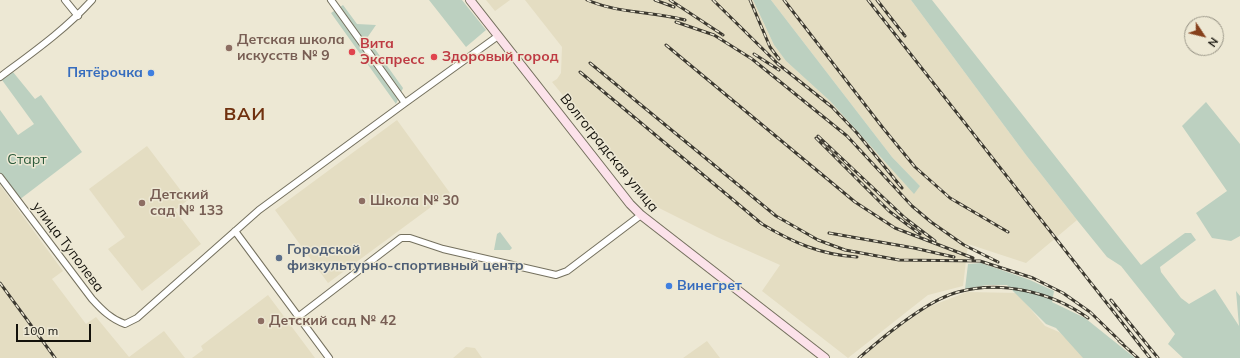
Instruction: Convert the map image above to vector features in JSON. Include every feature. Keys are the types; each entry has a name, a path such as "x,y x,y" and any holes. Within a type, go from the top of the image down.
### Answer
{"main road":[{"name":"Волгоградская улица","path":"470,0 630,204 641,215 825,358"}],"street":[{"path":"65,0 78,16"},
{"path":"0,76 78,16 92,0"},
{"path":"331,0 405,102"},
{"path":"329,358 235,231 260,210 405,102 498,36"},
{"name":"улица Туполева","path":"0,177 102,311 115,320 125,324 137,318 235,231"},
{"path":"298,317 401,238 410,238 443,249 556,275 567,271 641,215"}],"shaded area":[{"path":"486,0 510,0 495,11"},
{"path":"525,0 753,0 774,45 786,61 830,101 907,186 920,186 892,157 771,0 911,0 1026,155 1077,220 1026,263 968,244 963,286 928,295 848,358 762,291 780,265 717,237 653,205 552,82 557,79 561,73 562,47"},
{"name":"Школа № 30","path":"397,120 450,193 328,283 275,210"},
{"name":"Детский сад № 133","path":"147,146 188,200 175,210 201,244 142,291 108,249 125,237 89,189"},
{"path":"0,185 63,271 52,279 86,324 96,317 129,357 164,331 185,358 0,358"},
{"path":"967,292 1017,293 1045,326 1059,332 1071,342 1084,358 857,358 885,333 928,307"},
{"name":"Детский сад № 42","path":"268,295 315,358 192,358 203,350 201,346"},
{"path":"707,341 720,358 683,358"},
{"path":"466,347 475,348 482,358 453,358"}],"green space":[{"path":"429,0 462,0 486,30 466,47"},
{"path":"753,0 771,0 892,157 920,186 914,194 830,101 786,61 774,45"},
{"path":"911,0 932,0 1141,265 1185,233 1191,233 1196,240 1160,267 1161,272 1181,298 1189,304 1215,289 1239,326 1236,291 1240,296 1240,358 1183,358 1168,344 1175,334 1121,266 1107,257 1077,220 1026,155"},
{"path":"343,5 357,24 376,25 367,38 403,88 396,104 331,13"},
{"name":"Старт","path":"13,72 35,99 41,95 82,152 19,200 0,173 0,110 18,135 34,124 2,80"},
{"path":"1206,102 1240,144 1240,236 1231,241 1212,238 1196,213 1227,191 1182,126"},
{"path":"500,232 512,248 510,250 494,250 497,234"},
{"path":"981,263 1030,280 1054,291 1052,302 1085,318 1135,358 1083,358 1056,328 1046,324 1007,285 987,285 965,289 968,264"}],"railway":[{"path":"587,0 611,8 685,20"},
{"path":"655,0 674,7"},
{"path":"670,0 723,35"},
{"path":"713,0 778,64 832,107 857,133 902,188"},
{"path":"750,0 770,47 779,59"},
{"path":"784,0 915,167 950,198 1008,232"},
{"path":"868,0 1150,358"},
{"path":"877,0 905,36"},
{"path":"676,22 714,35 752,59 847,136 912,206 931,222 964,245 998,262"},
{"path":"666,45 855,202 895,228 973,258"},
{"path":"754,54 779,70"},
{"path":"590,63 776,216 818,240 845,250 899,260 980,261 1033,278 1063,293 1090,312 1123,344"},
{"path":"580,72 762,224 796,242 807,246 831,254 857,257"},
{"path":"818,136 905,218 935,241"},
{"path":"816,138 889,211 920,234"},
{"path":"829,233 914,248 954,257"},
{"path":"0,283 55,358"},
{"path":"859,358 880,340 919,311 946,296 974,289 991,287 1009,288 1042,295 1059,301 1088,318"},
{"path":"1111,300 1158,358"},
{"path":"1119,341 1138,358"}],"place":[{"name":"Детская школа искусств № 9","path":"229,48"},
{"name":"Вита Экспресс","path":"352,52"},
{"name":"Здоровый город","path":"434,57"},
{"name":"Пятёрочка","path":"151,73"},
{"name":"Школа № 30","path":"362,201"},
{"name":"Детский сад № 133","path":"142,203"},
{"name":"Городской физкультурно-спортивный центр","path":"279,258"},
{"name":"Винегрет","path":"669,286"},
{"name":"Детский сад № 42","path":"261,321"}],"district":[{"name":"ВАИ","path":"245,115"}]}
